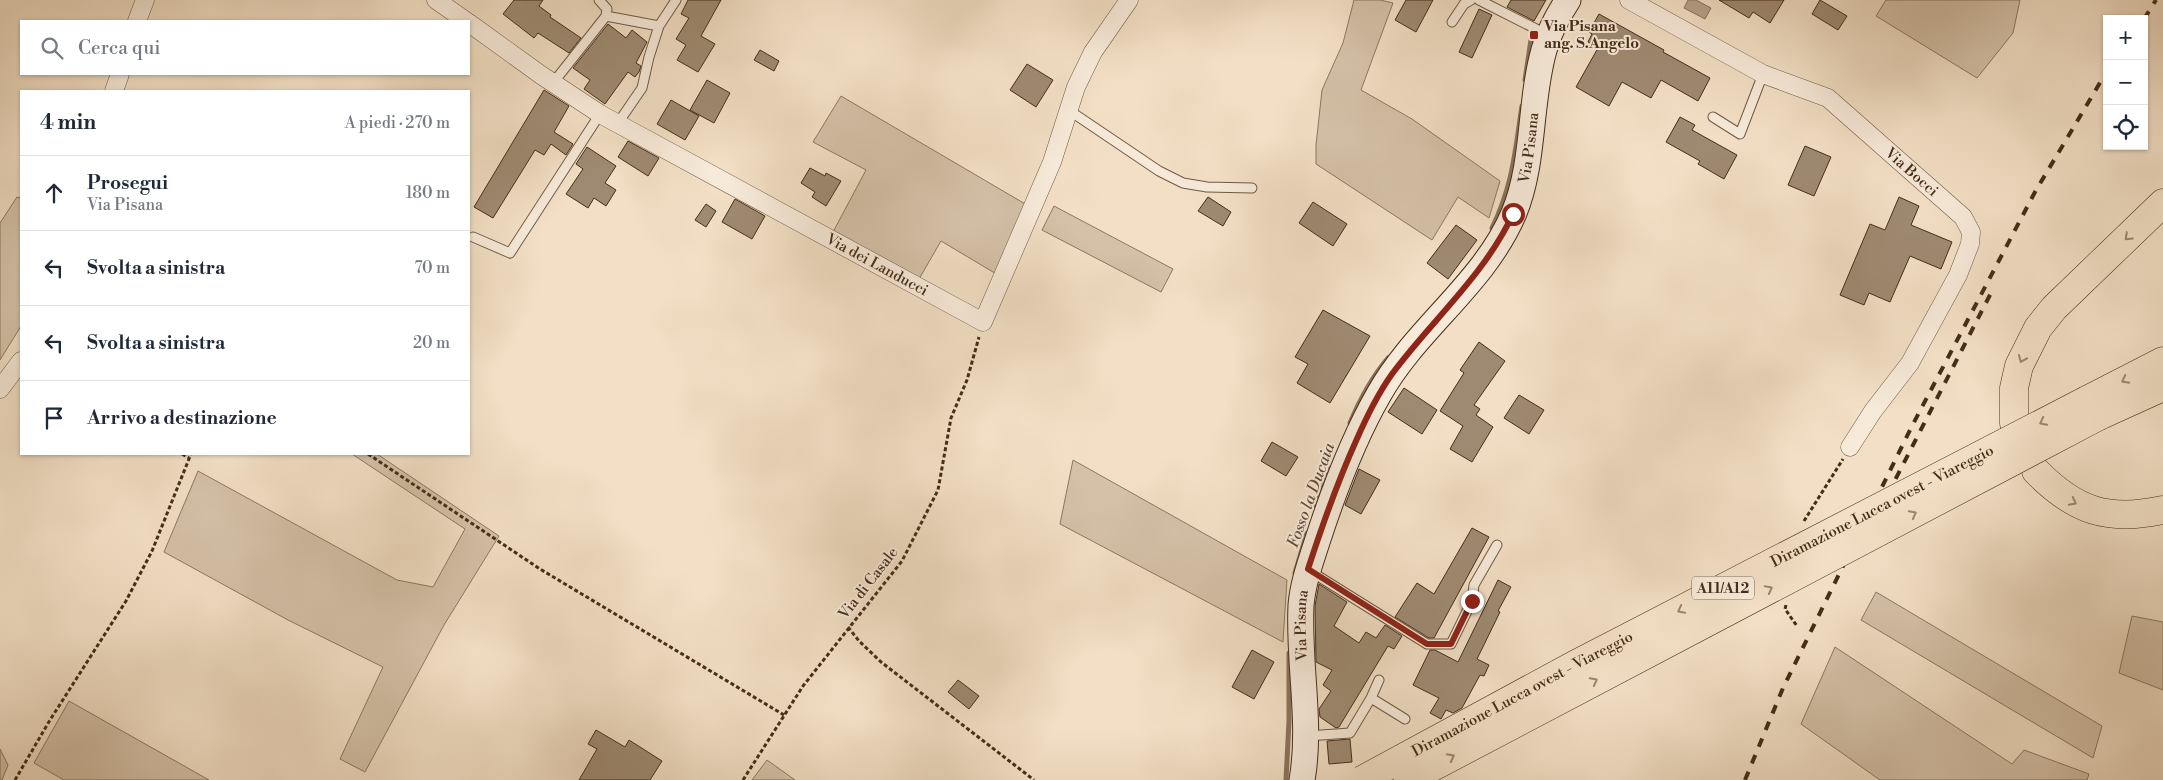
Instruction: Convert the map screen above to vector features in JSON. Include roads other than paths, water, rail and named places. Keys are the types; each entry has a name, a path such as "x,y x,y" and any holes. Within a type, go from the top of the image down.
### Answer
{"highway":[{"path":"2014,423 2014,388 2019,366 2038,328 2054,308 2163,203"},
{"name":"Diramazione Lucca ovest - Viareggio","path":"1408,780 2093,408 2163,361"},
{"name":"Diramazione Lucca ovest - Viareggio","path":"1362,780 1576,664 2093,408 2163,388"},
{"path":"2036,471 2067,499 2090,510 2132,515 2163,510"}],"main road":[{"name":"Via Pisana","path":"1302,780 1304,736 1301,605 1308,569 1330,502 1379,394 1410,351 1483,265 1505,231 1513,214 1525,177 1540,67 1549,36 1568,0"}],"street":[{"path":"137,20 144,0"},
{"path":"436,0 465,20"},
{"path":"1070,111 1076,87 1093,52 1129,0"},
{"name":"Via Bocci","path":"1629,0 1763,74 1828,98 1963,217 1971,232 1970,244 1958,275 1910,363 1873,411 1850,447"},
{"name":"Via dei Landucci","path":"470,25 600,114 983,322 1052,162 1070,111"},
{"path":"114,90 120,75"},
{"path":"0,389 20,362"}],"lane":[{"path":"553,83 606,16 608,9 599,0"},
{"path":"618,123 642,88 659,26 676,0"},
{"path":"1452,22 1464,4 1471,0"},
{"path":"1479,0 1549,36"},
{"path":"606,16 659,26"},
{"path":"1713,117 1740,134 1763,74"},
{"path":"1070,111 1159,172 1184,183 1207,187 1252,188"},
{"path":"473,237 510,253 600,114"},
{"path":"1308,569 1427,644 1451,644 1472,601 1474,585 1496,545"},
{"path":"1304,736 1350,733 1379,680"},
{"path":"1370,698 1405,719"}],"waterway":[{"path":"1525,80 1532,33"},
{"path":"1492,228 1509,183 1522,106"},
{"name":"Fosso la Ducaia","path":"1350,423 1366,389 1388,358"},
{"name":"Fosso la Ducaia","path":"1316,506 1331,468"},
{"name":"Fosso la Ducaia","path":"1295,573 1307,533"},
{"name":"Fosso la Ducaia","path":"1286,780 1289,721 1289,653"}],"railway":[{"path":"2147,15 2156,0"},
{"path":"1745,780 1783,688 1912,426 2035,192 2103,78"},
{"path":"1871,527 1992,291"}],"place":[{"name":"Via Pisana ang. S.Angelo","path":"1534,35"}]}
